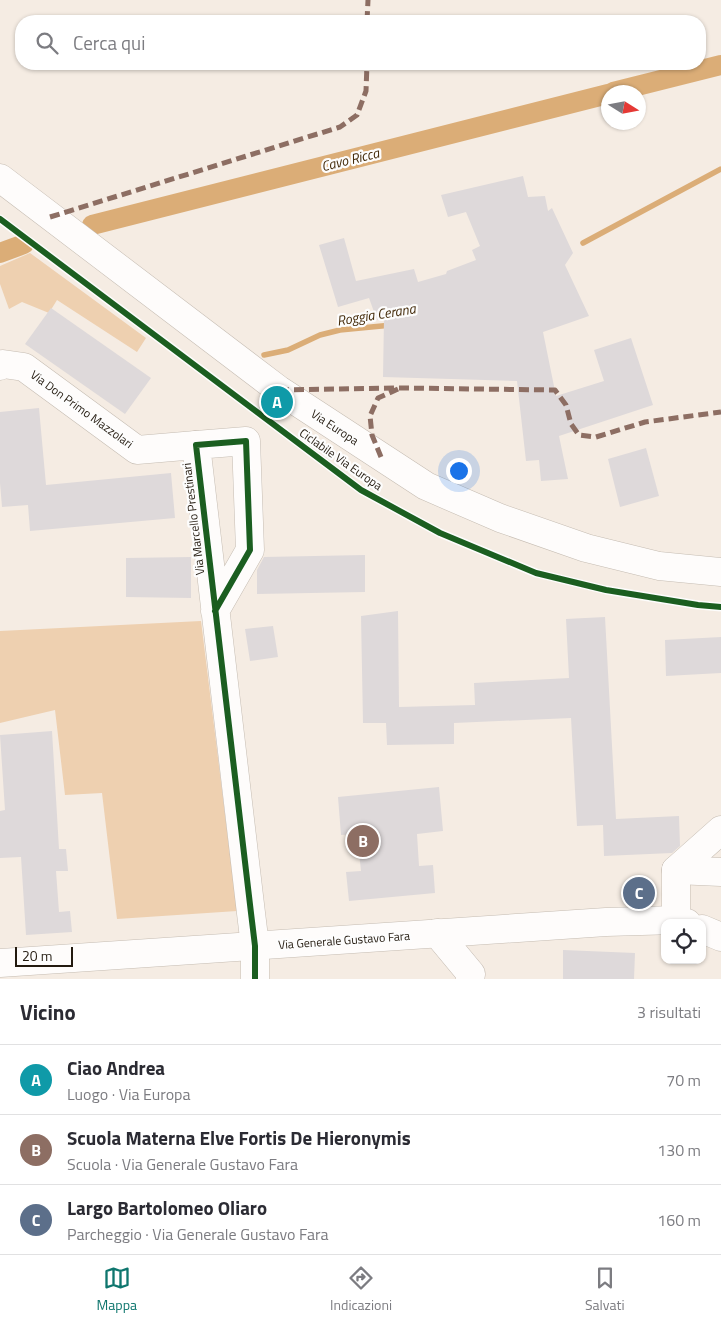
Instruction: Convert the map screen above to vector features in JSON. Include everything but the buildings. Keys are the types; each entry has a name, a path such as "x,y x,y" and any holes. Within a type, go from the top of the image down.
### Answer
{"street":[{"name":"Via Europa","path":"0,178 279,390 426,486 500,518 586,548 659,566 721,572"},
{"name":"Via Don Primo Mazzolari","path":"0,366 3,364 24,367 137,450 196,445"},
{"name":"Via Marcello Prestinari","path":"215,611 250,550 246,441 196,445 215,611 255,946 255,979"},
{"path":"676,870 721,830"},
{"path":"676,870 721,872"},
{"path":"676,870 682,919"},
{"name":"Via Generale Gustavo Fara","path":"0,963 606,922 661,922"},
{"path":"706,931 721,937"},
{"path":"437,933 471,974 470,979"}],"shaded area":[{"path":"30,253 146,338 137,352 57,300 49,313 22,302 9,309 0,284 0,266"},
{"path":"201,621 237,911 117,919 102,793 65,795 55,710 0,723 0,631"}],"waterway":[{"name":"Cavo Ricca","path":"706,69 721,65"},
{"name":"Cavo Ricca","path":"641,85 701,70"},
{"name":"Cavo Ricca","path":"92,225 601,96"},
{"name":"Roggia Cerana","path":"583,243 721,169"},
{"name":"Cavo Ricca","path":"0,253 24,244"},
{"name":"Roggia Cerana","path":"264,355 288,350 320,335 340,330 392,325"}],"marked path":[{"path":"367,15 368,0"},
{"path":"50,217 340,127 357,115 366,91 367,70"},
{"path":"279,390 401,388 555,390 566,405 571,424 579,435 596,437 645,422 721,412"},
{"path":"381,457 372,435 370,416 378,398 398,389"}],"cycle path":[{"name":"Ciclabile Via Europa","path":"0,219 361,490 440,533 536,573 606,590 721,607"},
{"path":"215,611 250,550 246,441 196,445 251,913 255,946 255,979"}],"place":[{"name":"Ciao Andrea","path":"277,402"},
{"name":"Scuola Materna Elve Fortis De Hieronymis","path":"363,841"},
{"name":"Largo Bartolomeo Oliaro","path":"639,893"}]}
